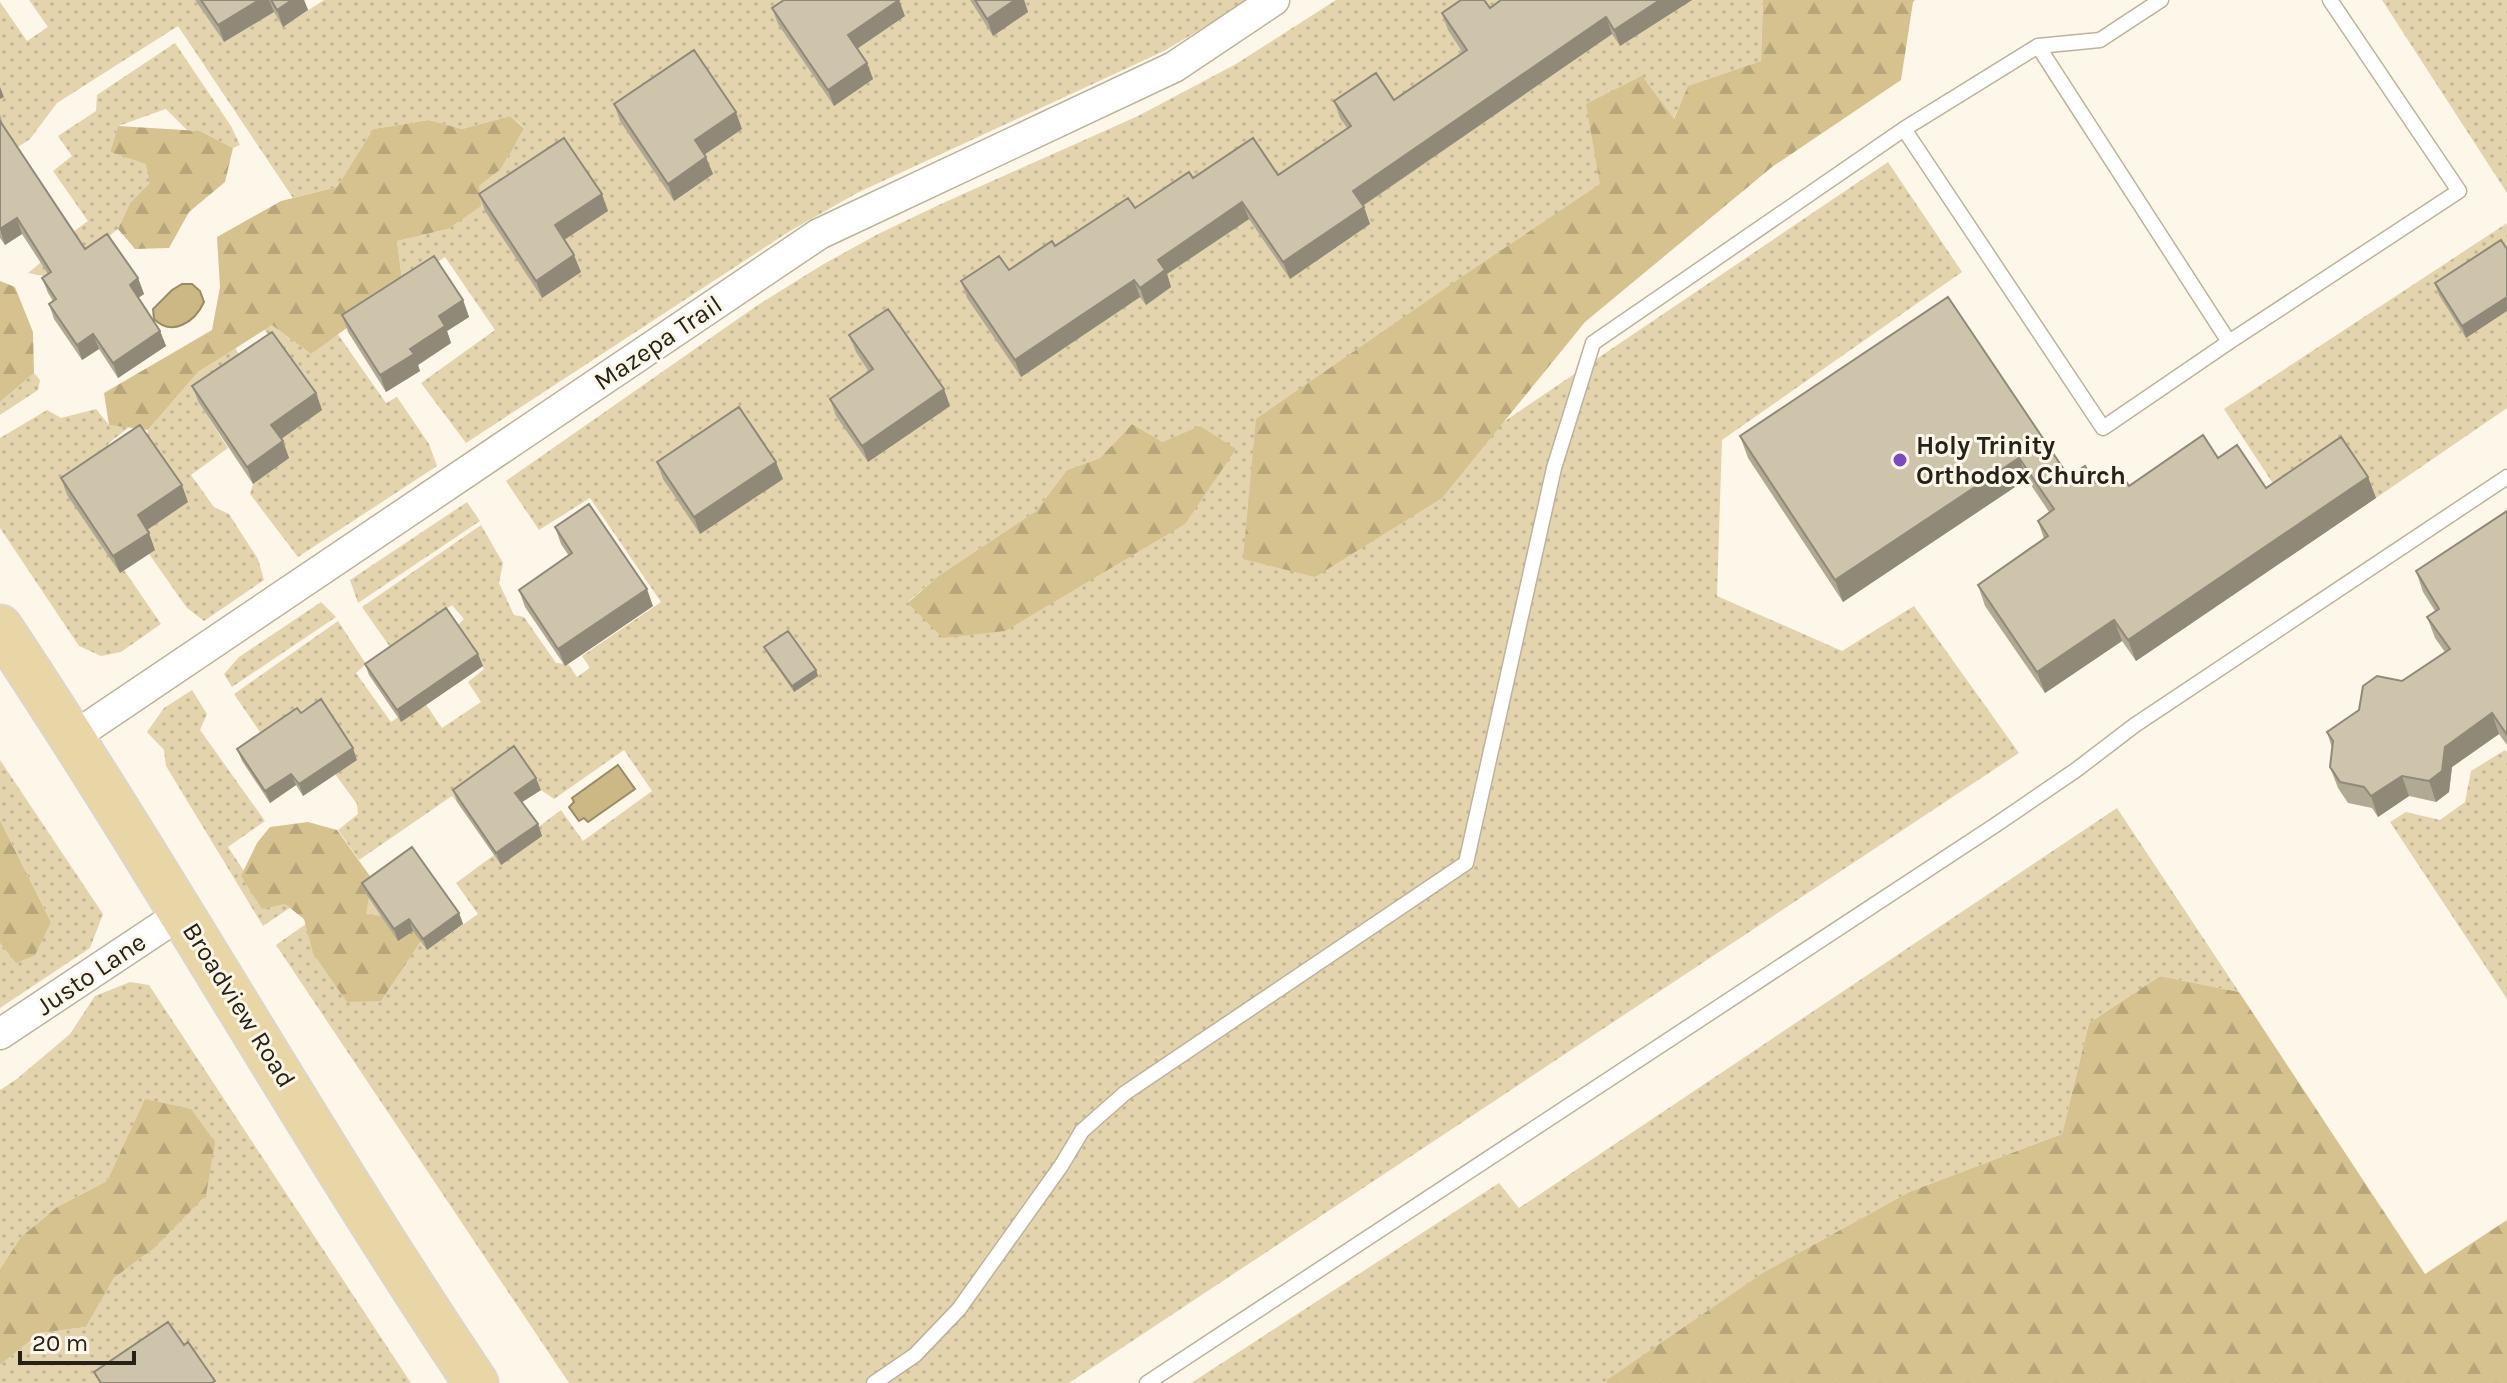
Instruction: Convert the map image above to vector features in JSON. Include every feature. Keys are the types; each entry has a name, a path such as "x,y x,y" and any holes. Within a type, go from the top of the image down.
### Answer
{"main road":[{"name":"Broadview Road","path":"0,627 182,913 428,1312 476,1383"}],"street":[{"name":"Mazepa Trail","path":"72,738 819,234 1174,67 1274,0"},
{"name":"Justo Lane","path":"0,1034 182,913"}],"lane":[{"path":"874,1383 915,1355 959,1309 1061,1166 1082,1131 1103,1112 1125,1093 1466,863 1554,468 1593,343 1904,129 2038,46 2100,40 2161,0"},
{"path":"1904,129 2103,428 2459,191 2330,0"},
{"path":"2038,46 2229,342"},
{"path":"1147,1383 1994,826 2135,725 2507,477"}],"shaded area":[{"path":"29,0 195,0 224,42 274,12 284,26 324,0 1250,0 1164,51 857,193 790,231 466,443 421,383 495,330 445,257 403,287 397,241 448,229 479,186 501,169 524,127 510,116 462,129 429,120 373,129 337,187 293,198 178,26 57,103 30,139 0,159 0,99 3,96 0,91 0,2 27,41 48,27"},
{"path":"1336,0 1763,0 1761,61 1689,86 1673,120 1601,184 1286,569 1888,162 1962,272 1722,440 1717,596 1842,651 1914,606 2019,753 1069,1383 569,1383 276,945 360,886 398,940 413,931 427,950 478,914 456,883 494,855 501,865 537,828 561,810 583,841 652,791 624,750 554,799 541,790 517,758 457,802 452,796 359,860 338,830 358,814 357,804 335,774 357,759 319,700 262,735 234,694 338,621 366,664 356,673 391,722 423,700 442,728 481,702 468,682 484,669 456,627 464,619 452,605 390,647 362,607 481,525 503,563 499,583 514,615 524,617 556,663 568,664 577,677 590,668 582,656 661,602 590,498 539,530 506,481 755,307 822,265 943,203 1138,116 1236,64","holes":["1132,424 1163,442 908,602 938,576 1036,511 1067,470 1100,458"]},
{"path":"2382,0 2507,0 2507,193"},
{"path":"175,43 231,126 240,145 233,148 200,131 187,130 166,109 118,126 110,152 147,164 151,184 130,203 118,229 83,257 49,277 28,273 88,221 53,171 72,156 58,136 96,111 97,95"},
{"path":"2507,223 2507,408 2376,498 2349,459 2274,485 2224,409"},
{"path":"182,284 192,284 200,291 204,302 189,321 168,327 154,319 153,309"},
{"path":"272,325 311,354 337,333 386,403 397,397 429,444 437,466 298,557 250,494 253,484 289,458 277,442 322,410 264,329"},
{"path":"235,348 248,368 199,403 228,448 191,475 214,507 229,514 258,559 264,580 204,621 187,608 149,554 155,549 144,532 146,441 148,430 198,372"},
{"path":"34,373 40,380 38,390 0,415 0,402"},
{"path":"96,409 109,425 129,427 108,444 118,460 124,570 161,624 121,652 101,656 79,646 0,528 0,438 47,410 61,418"},
{"path":"467,502 480,521 358,603 350,580"},
{"path":"321,602 336,617 232,687 224,674 239,657"},
{"path":"192,690 207,714 200,730 265,821 228,847 250,880 349,868 263,926 166,766 164,750 147,732 164,708"},
{"path":"2505,750 2507,999 2390,822 2406,812 2440,820 2465,802 2471,771"},
{"path":"0,760 103,914 90,948 0,1008 0,943 16,962 51,922 0,820"},
{"path":"618,765 635,789 588,822 584,818 579,821 569,807 574,802 572,798"},
{"path":"2117,808 2239,992 2160,976 2089,1023 2062,1134 1909,1192 1764,1272 1607,1383 1191,1383 1499,1183 1519,1208"},
{"path":"130,982 149,985 411,1383 0,1383 0,1365 40,1333 86,1327 114,1278 153,1249 145,1100 107,1181 57,1207 21,1237 0,1269 0,1090 70,1034 95,996"}],"green space":[{"path":"1763,0 1915,0 1901,80 1772,167 1585,322 1442,498 1315,577 1243,559 1256,419 1600,184 1586,104 1642,76 1674,119 1688,86 1761,61"},
{"path":"510,116 524,128 501,169 479,186 481,206 448,229 397,241 403,287 311,354 272,325 198,372 148,430 109,425 104,393 212,330 220,287 217,237 281,201 337,187 373,129 429,120 462,129"},
{"path":"118,126 200,131 233,148 225,182 189,212 169,248 135,249 118,229 130,203 150,183 146,164 110,152"},
{"path":"0,281 15,287 33,332 34,373 0,402"},
{"path":"1132,424 1163,442 1200,426 1236,449 1185,524 1005,631 943,638 908,603 938,576 1036,511 1067,470 1100,458"},
{"path":"0,820 51,922 35,955 16,963 0,943"},
{"path":"308,822 337,830 372,879 366,914 410,920 424,936 381,1001 347,1002 313,953 304,919 285,904 262,909 241,876 257,843 270,827"},
{"path":"2160,976 2239,992 2425,1274 2507,1220 2507,1383 1607,1383 1607,1380 1764,1272 1909,1192 2062,1134 2089,1023"},
{"path":"145,1099 191,1109 215,1142 206,1195 153,1249 114,1278 86,1327 40,1333 0,1365 0,1269 21,1237 57,1207 107,1181"}],"building":[{"path":"201,0 259,0 218,25"},
{"path":"271,0 292,0 277,10"},
{"path":"784,0 899,0 848,35 867,63 828,90 772,8"},
{"path":"975,0 1015,0 987,19"},
{"path":"1461,0 1484,0 1490,8 1501,0 1660,0 1614,30 1606,17 1353,191 1364,207 1283,262 1242,202 1158,260 1165,270 1140,288 1134,280 1015,360 961,281 999,256 1009,270 1052,241 1055,246 1128,198 1135,208 1189,172 1193,178 1253,138 1278,175 1351,126 1334,101 1376,73 1394,100 1467,50 1442,13"},
{"path":"694,50 736,112 695,140 706,157 668,184 614,104"},
{"path":"0,121 85,249 107,234 138,278 130,285 160,331 113,363 93,334 77,345 49,304 56,299 42,278 51,272 17,218 0,229"},
{"path":"564,138 602,194 555,225 574,255 536,281 479,194"},
{"path":"2501,240 2507,249 2507,297 2462,326 2435,283"},
{"path":"434,256 463,300 439,316 445,326 410,349 414,354 380,375 342,315"},
{"path":"1948,297 2069,477 2085,466 2096,483 2118,469 2129,486 2203,435 2218,458 2237,445 2266,488 2341,437 2368,477 2128,640 2114,620 2037,672 1978,585 2048,536 2038,521 2054,509 2019,458 1835,580 1740,436"},
{"path":"888,309 944,389 862,446 830,399 873,369 849,335"},
{"path":"272,332 316,393 271,425 283,441 247,467 192,386"},
{"path":"739,407 776,462 694,517 657,462"},
{"path":"140,425 182,485 138,515 149,533 113,556 61,478"},
{"path":"589,504 647,589 558,649 519,590 572,553 555,527"},
{"path":"2507,511 2507,735 2492,713 2445,747 2442,771 2429,781 2402,776 2371,796 2364,787 2340,782 2330,767 2333,741 2327,732 2359,710 2363,686 2377,676 2402,681 2450,649 2427,617 2439,609 2416,571"},
{"path":"446,608 478,654 397,710 365,664"},
{"path":"788,631 816,670 792,686 764,647"},
{"path":"321,699 353,748 299,784 291,774 265,791 237,749 297,708 301,713"},
{"path":"514,746 536,778 515,793 538,824 496,853 453,790"},
{"path":"412,847 459,913 423,939 409,919 394,929 362,883"},
{"path":"168,1322 184,1345 188,1342 215,1381 101,1383 94,1372"}],"place":[{"name":"Holy Trinity Orthodox Church","path":"1900,460"}]}
